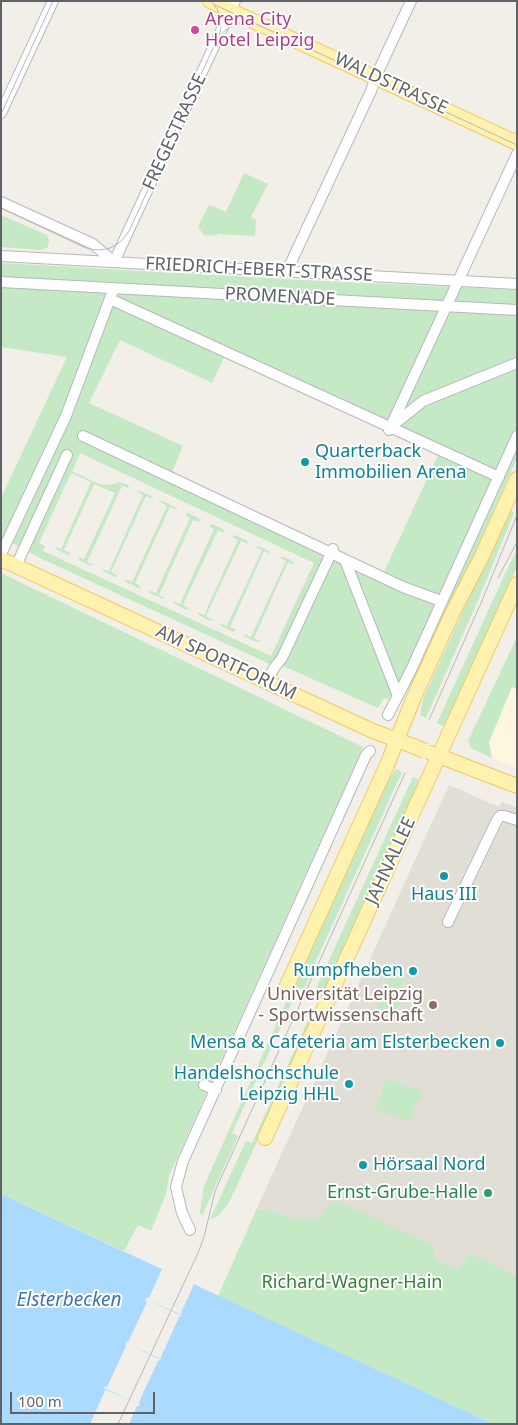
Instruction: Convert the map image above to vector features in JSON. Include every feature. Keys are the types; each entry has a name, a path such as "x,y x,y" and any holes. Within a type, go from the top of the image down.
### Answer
{"main road":[{"name":"WALDSTRASSE","path":"210,1 232,6 376,78 517,142"},
{"path":"286,990 387,764 410,704 472,578 517,479"},
{"name":"AM SPORTFORUM","path":"1,559 373,732 517,786"},
{"name":"JAHNALLEE","path":"266,1138 517,584"}],"street":[{"path":"1,113 53,1"},
{"path":"287,271 411,1"},
{"name":"FREGESTRASSE","path":"118,262 232,6"},
{"path":"390,428 517,154"},
{"path":"1,202 93,244 118,262"},
{"name":"FRIEDRICH-EBERT-STRASSE","path":"1,256 517,284"},
{"path":"1,282 114,287 66,416 1,554"},
{"name":"PROMENADE","path":"114,287 517,310"},
{"path":"110,299 498,477"},
{"path":"390,428 423,401 517,363"},
{"path":"83,436 332,551 346,560 403,587 441,601"},
{"path":"388,715 517,436"},
{"path":"16,566 67,455"},
{"path":"267,682 282,658 332,551"},
{"path":"346,560 398,696"},
{"path":"190,1230 182,1213 176,1187 183,1161 216,1090 333,816 370,750"},
{"path":"448,922 500,816 517,820"},
{"path":"204,1085 216,1090"}],"shaded area":[{"path":"512,687 517,689 517,768 492,758 489,742"},
{"name":"Universität Leipzig - Sportwissenschaft","path":"449,785 499,807 502,802 517,808 517,1276 469,1253 459,1270 433,1259 434,1251 321,1219 311,1221 257,1208"}],"green space":[{"path":"244,173 268,184 251,217 256,220 255,236 204,235 198,227 209,205 226,212"},
{"path":"1,215 47,235 48,247 41,250 1,247"},
{"path":"1,263 517,290 517,458 415,683 399,685 388,700 384,698 378,708 274,662 272,665 40,558 1,537 1,498 67,357 1,347","holes":["120,340 212,383 225,355 439,453 384,572 171,474 183,446 89,403","80,453 314,563 271,656 43,551 45,546 39,543 71,473 91,482 61,549 55,546 56,549 68,555 70,553 64,550 94,484 115,493 84,559 78,557 79,560 91,566 93,565 87,562 122,486 129,488 128,485 120,482 106,485 100,484 72,472"]},
{"path":"140,491 151,496 153,499 146,496 111,572 118,576 115,577 102,569 109,571 143,495 137,492"},
{"path":"162,501 175,507 177,510 170,507 135,583 141,587 138,588 126,582 125,579 132,582 167,506 160,502"},
{"path":"509,510 514,513 426,718 420,715 423,699"},
{"path":"188,513 199,518 200,522 193,520 159,595 165,598 163,599 151,594 149,590 156,593 190,518 185,515"},
{"path":"212,524 223,529 225,533 218,530 183,605 189,608 187,610 173,601 180,604 214,529 209,526"},
{"path":"235,535 246,540 248,544 241,541 206,616 213,620 210,621 197,612 204,615 238,540 232,537"},
{"path":"258,546 269,551 271,554 264,551 230,627 236,630 233,632 221,626 220,623 227,626 262,550 256,547"},
{"path":"517,550 517,567 452,711 443,726 437,723"},
{"path":"279,557 288,559 295,565 288,562 254,638 260,641 257,642 245,637 244,634 251,637 286,561"},
{"path":"1,573 363,747 169,1176 166,1194 151,1231 138,1225 124,1251 1,1194"},
{"path":"517,637 517,689 512,687 489,742 492,758 471,748 468,741"},
{"path":"396,769 402,772 303,990 293,985 384,786"},
{"path":"413,777 419,780 414,795 322,999 313,995"},
{"path":"401,974 404,989 402,1001 394,1011 381,1020 377,1007 389,978"},
{"path":"288,998 293,1000 232,1133 238,1136 202,1216 200,1212 204,1186"},
{"path":"315,1013 231,1199 222,1212 210,1219 246,1141 252,1143 311,1014"},
{"path":"388,1080 396,1081 408,1088 419,1089 421,1092 421,1097 414,1108 410,1121 376,1110 382,1095 383,1085"},
{"name":"Richard-Wagner-Hain","path":"338,1201 432,1245 434,1259 459,1270 469,1253 517,1276 517,1424 493,1424 218,1296 257,1208 311,1221 312,1218 321,1219 325,1208"}],"water":[{"name":"Elsterbecken","path":"1,1194 493,1424 1,1424"}],"pier":[{"path":"163,1267 195,1282 181,1313 182,1315 146,1299 147,1297 149,1298"},
{"path":"146,1299 182,1316 179,1317 161,1359 126,1343 147,1302 145,1301"},
{"path":"126,1343 161,1360 158,1361 139,1402 140,1405 104,1388 105,1386 107,1387"},
{"path":"104,1389 140,1405 137,1406 129,1424 90,1424 105,1391"}],"tram line":[{"path":"1,114 53,1"},
{"path":"1,208 86,248 105,249 120,242 129,231 220,33 220,16 217,8 211,1"},
{"path":"215,5 517,145"},
{"path":"220,36 233,26 250,24"},
{"path":"429,720 481,603 517,515"},
{"path":"498,578 517,542"},
{"path":"118,1424 198,1253 204,1237 215,1191 405,773"}],"place":[{"name":"Arena City Hotel Leipzig","path":"195,30"},
{"name":"Quarterback Immobilien Arena","path":"305,462"},
{"name":"Haus III","path":"444,876"},
{"name":"Rumpfheben","path":"413,971"},
{"name":"Universität Leipzig - Sportwissenschaft","path":"433,1005"},
{"name":"Mensa & Cafeteria am Elsterbecken","path":"500,1043"},
{"name":"Handelshochschule Leipzig HHL","path":"349,1084"},
{"name":"Hörsaal Nord","path":"363,1165"},
{"name":"Ernst-Grube-Halle","path":"488,1193"}]}
